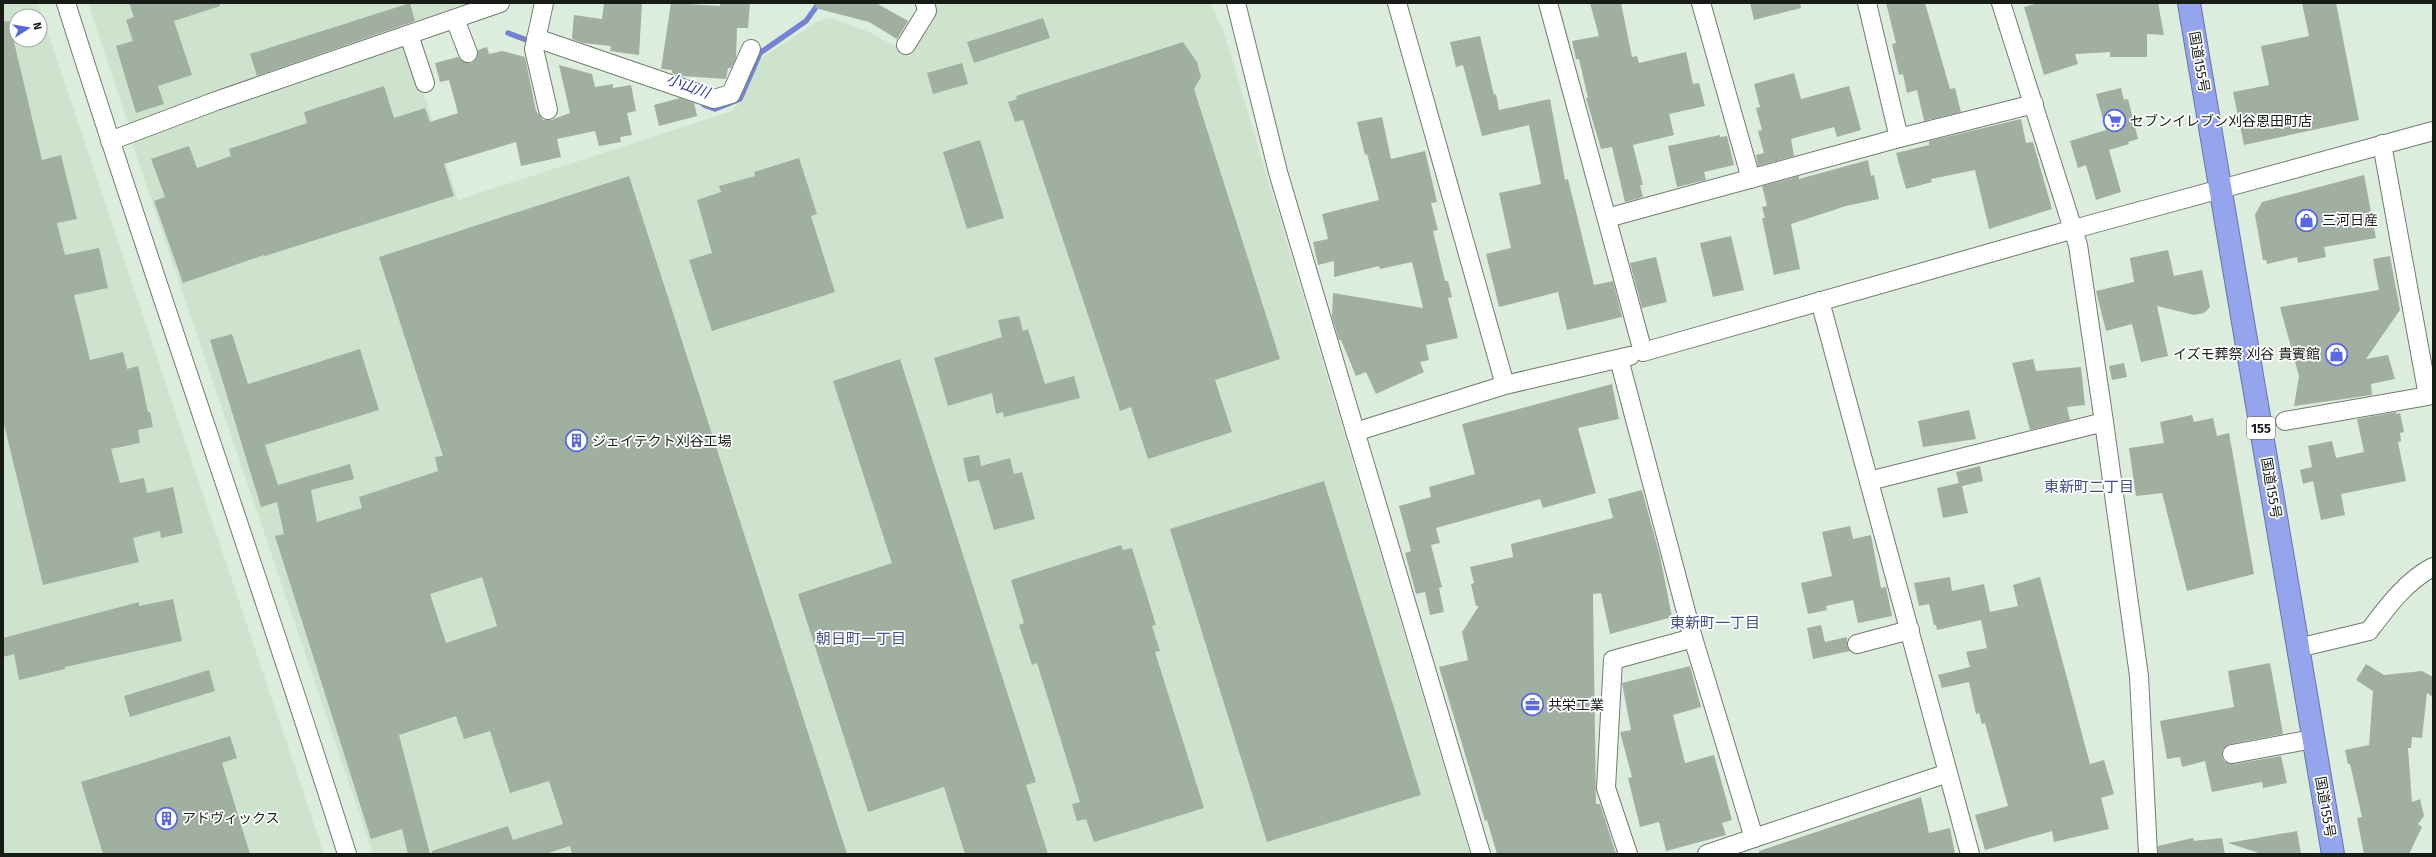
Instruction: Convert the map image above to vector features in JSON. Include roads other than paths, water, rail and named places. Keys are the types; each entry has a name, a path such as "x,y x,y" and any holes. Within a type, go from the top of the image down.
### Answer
{"highway":[{"name":"国道155号","path":"2189,3 2333,854"}],"street":[{"path":"66,3 110,141 292,679 347,854"},
{"path":"110,141 231,96 500,3"},
{"path":"544,3 535,44 548,110"},
{"path":"906,45 927,11 925,3"},
{"path":"1236,3 1278,172 1481,854"},
{"path":"1397,3 1505,385"},
{"path":"1548,3 1643,352"},
{"path":"1701,3 1751,179"},
{"path":"1867,3 1899,138"},
{"path":"2001,3 2078,245 2139,676 2148,854"},
{"path":"455,19 468,53"},
{"path":"409,35 425,83"},
{"path":"535,44 714,99 731,94 751,49"},
{"path":"535,44 575,64"},
{"path":"1607,218 1899,138 2034,104"},
{"path":"1355,432 1505,385 1619,359 2074,229 2433,131"},
{"path":"2285,421 2428,396 2382,144"},
{"path":"1820,301 1970,854"},
{"path":"1619,359 1693,638 1754,838"},
{"path":"1869,481 2104,422"},
{"path":"2298,648 2369,631 2388,606 2418,575 2433,567"},
{"path":"1857,644 1910,630"},
{"path":"1628,854 1606,788 1613,660 1693,638"},
{"path":"2232,754 2313,739"},
{"path":"1707,854 1948,773"}],"waterway":[{"name":"小山川","path":"704,105 715,109 740,99 760,53 806,21 819,3"},
{"name":"小山川","path":"508,33 532,42"}],"place":[{"name":"セブンイレブン刈谷恩田町店","path":"2115,121"},
{"name":"三河日産","path":"2307,220"},
{"name":"イズモ葬祭 刈谷 貴賓館","path":"2336,354"},
{"name":"ジェイテクト刈谷工場","path":"576,441"},
{"name":"共栄工業","path":"1532,705"},
{"name":"アドヴィックス","path":"166,818"}],"district":[{"name":"東新町二丁目","path":"2089,487"},
{"name":"東新町一丁目","path":"1715,623"},
{"name":"朝日町一丁目","path":"861,639"}]}
